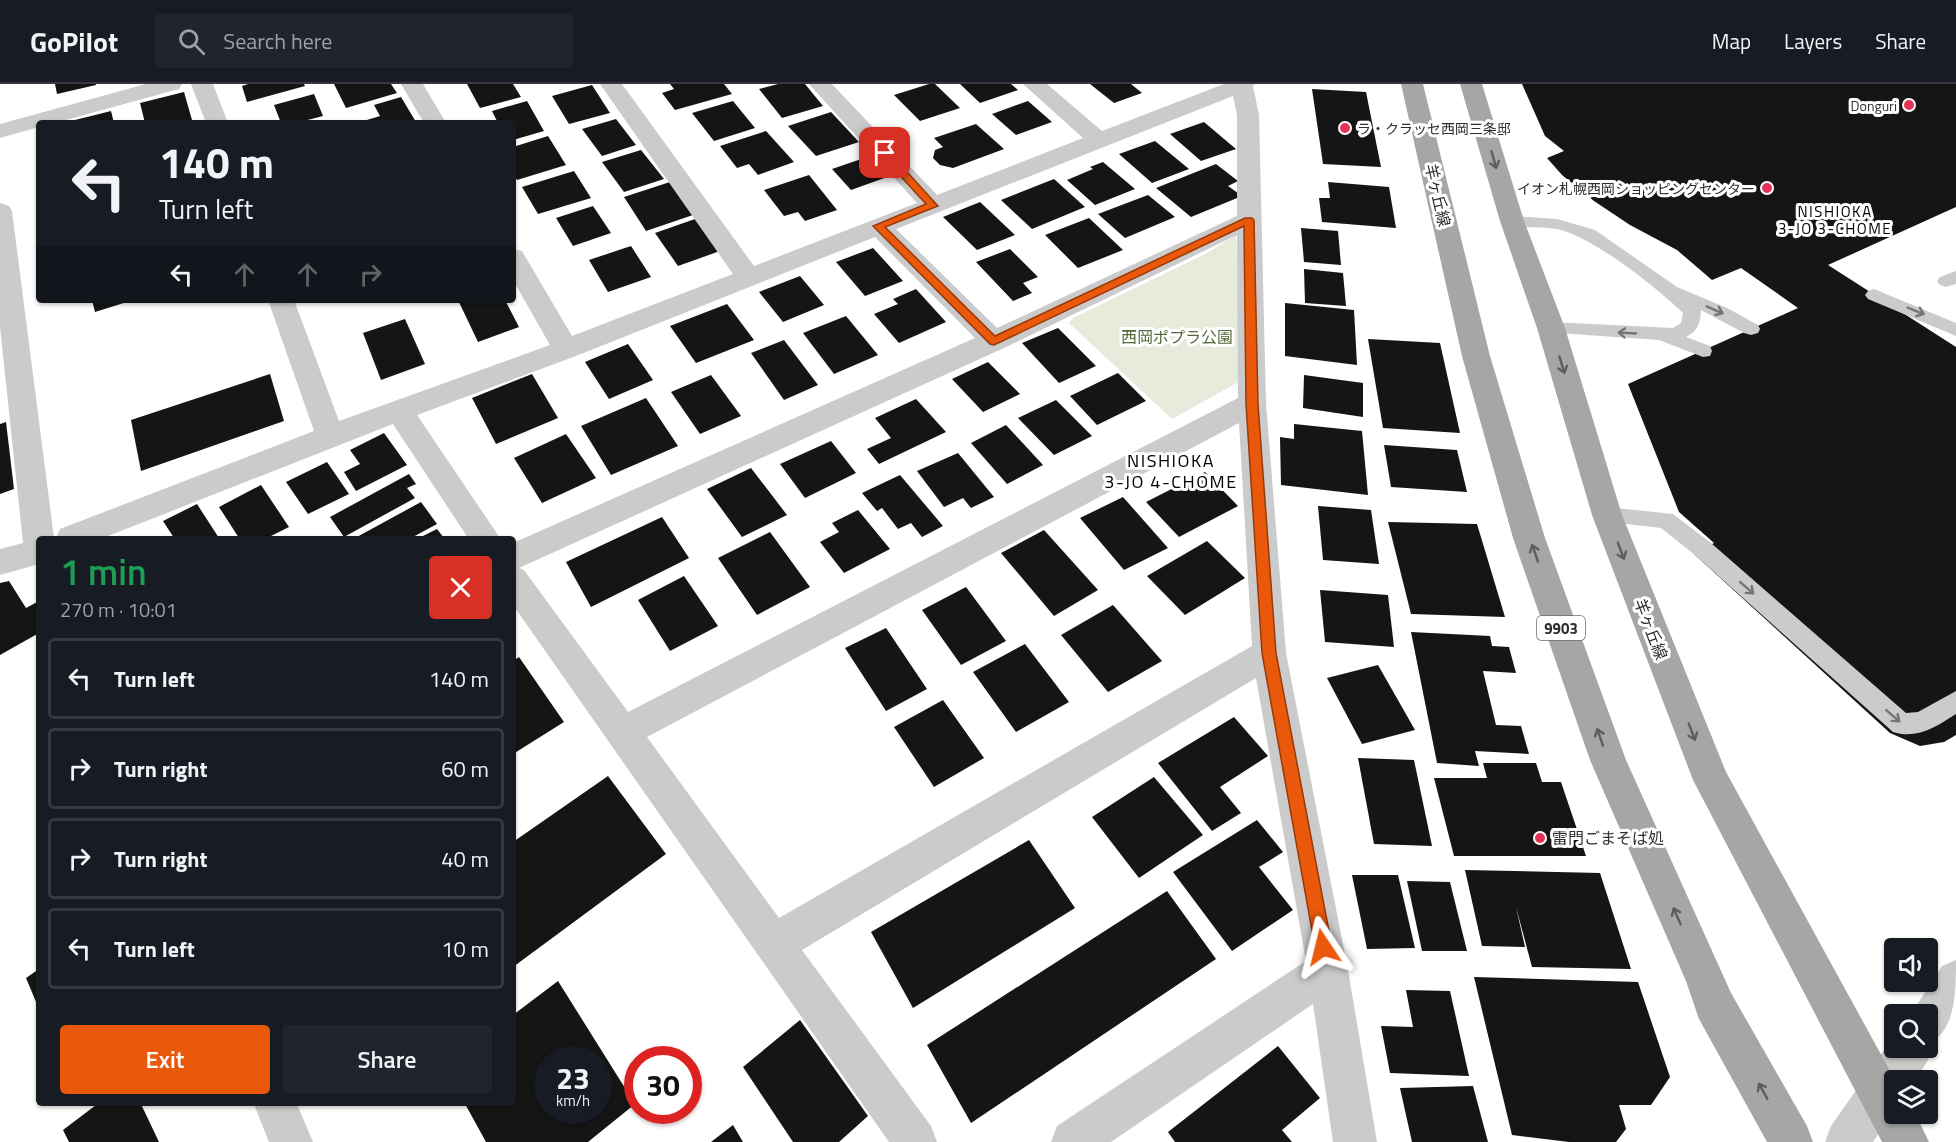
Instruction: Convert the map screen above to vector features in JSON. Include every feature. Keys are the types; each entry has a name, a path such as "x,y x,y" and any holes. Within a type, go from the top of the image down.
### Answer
{"main road":[{"name":"羊ヶ丘線","path":"1412,84 1479,368 1529,538 1608,760 1705,978 1714,1004 1791,1142"},
{"name":"羊ヶ丘線","path":"1472,84 1512,221 1551,328 1607,515 1711,780 1880,1096 1907,1142"}],"street":[{"path":"40,120 171,84"},
{"path":"202,84 216,120"},
{"path":"412,84 433,120"},
{"path":"611,84 749,277"},
{"path":"820,84 933,206"},
{"path":"1034,84 1099,140"},
{"path":"76,536 330,436 566,349 1242,84 1248,115 1252,404 1269,653 1328,969 1355,1142"},
{"path":"0,131 36,121"},
{"path":"0,211 38,536"},
{"path":"516,556 994,341 1249,220"},
{"path":"878,226 994,341"},
{"path":"516,262 566,349"},
{"path":"282,303 330,436"},
{"path":"623,732 1252,404"},
{"path":"399,411 484,536"},
{"path":"0,562 36,552"},
{"path":"516,583 915,1142"},
{"path":"773,944 1269,653"},
{"path":"1073,1142 1328,969"},
{"path":"1938,1008 1956,980"},
{"path":"1847,1142 1905,1058"},
{"path":"276,1106 291,1142"}],"lane":[{"path":"1512,221 1557,224 1589,234 1671,291 1692,310 1690,326 1676,334 1551,328"},
{"path":"1671,291 1721,312 1751,329"},
{"path":"1874,295 1955,340"},
{"path":"1661,334 1703,351"},
{"path":"1607,515 1666,520 1703,549 1902,724 1922,722 1956,701"}],"green space":[{"name":"西岡ポプラ公園","path":"1236,235 1242,380 1172,419 1069,323 1073,318 1207,253"}],"building":[{"path":"55,84 96,84 96,85 57,94"},
{"path":"248,84 304,84 305,86 247,102 242,86"},
{"path":"334,84 391,84 397,93 346,108"},
{"path":"467,84 513,84 521,97 480,108"},
{"path":"670,84 724,84 732,94 675,110 662,93 674,89"},
{"path":"778,84 805,84 823,106 782,118 759,89"},
{"path":"935,84 960,108 920,121 894,95"},
{"path":"960,84 1011,84 1018,90 980,103"},
{"path":"1090,84 1131,84 1142,93 1114,103"},
{"path":"1522,84 1956,84 1956,207 1828,265 1956,347 1956,735 1944,742 1920,746 1890,733 1694,554 1714,543 1679,512 1628,384 1798,308 1741,268 1712,280 1677,250 1630,225 1594,201 1562,175 1547,158 1564,151 1545,136"},
{"path":"592,85 610,113 569,124 552,96"},
{"name":"ラ・クラッセ西岡三条邸","path":"1312,89 1366,92 1381,167 1323,164"},
{"path":"184,92 192,120 144,120 140,103"},
{"path":"314,94 323,116 308,120 280,120 274,105"},
{"path":"401,97 415,120 367,120 380,116 374,105"},
{"path":"527,101 544,131 516,139 516,120 496,120 492,111"},
{"path":"733,101 755,128 714,141 692,113"},
{"path":"1028,101 1052,122 1016,135 992,114"},
{"path":"111,111 113,120 75,120"},
{"path":"831,112 859,142 816,156 788,126"},
{"path":"616,119 636,145 602,156 582,129"},
{"path":"1204,122 1236,149 1201,161 1170,134"},
{"path":"976,124 1004,149 953,168 940,165 933,158 935,150 943,147 934,138"},
{"path":"766,131 794,162 758,175 749,164 737,168 720,146"},
{"path":"548,136 566,165 517,180 516,146"},
{"path":"1155,141 1189,169 1152,183 1119,154"},
{"path":"641,150 664,179 624,192 602,162"},
{"path":"870,156 890,176 851,190 832,169"},
{"path":"1103,162 1135,189 1095,205 1067,180"},
{"path":"1216,164 1238,181 1228,186 1242,196 1191,217 1156,188"},
{"path":"574,171 591,198 538,214 522,187"},
{"path":"809,175 837,210 805,221 798,212 784,216 764,190"},
{"path":"1054,179 1085,207 1032,229 1001,200"},
{"path":"670,182 693,215 646,231 624,197"},
{"path":"1328,182 1389,187 1396,228 1322,222 1319,198 1330,198"},
{"path":"1148,195 1175,217 1125,238 1098,214"},
{"path":"980,202 1015,235 977,250 943,217"},
{"path":"593,206 611,233 573,246 556,218"},
{"path":"1089,218 1123,250 1078,268 1045,235"},
{"path":"695,219 720,251 678,266 655,233"},
{"path":"1301,228 1338,231 1341,265 1304,262"},
{"path":"631,246 651,277 608,292 589,260"},
{"path":"873,248 903,281 865,296 836,262"},
{"path":"1010,249 1038,277 1023,283 1032,293 1013,301 976,262"},
{"path":"1304,269 1343,273 1346,306 1305,303"},
{"path":"800,276 824,305 783,322 759,292"},
{"path":"916,289 946,322 899,343 874,314 898,304 893,299"},
{"path":"93,303 124,303 95,312"},
{"path":"459,303 507,303 519,327 478,342"},
{"path":"1285,303 1354,310 1357,365 1285,356"},
{"path":"727,304 754,340 696,363 670,326"},
{"path":"846,316 878,355 834,374 803,333"},
{"path":"405,319 425,364 381,380 363,333"},
{"path":"1058,328 1096,366 1059,383 1022,343"},
{"path":"1368,339 1440,343 1460,433 1383,428"},
{"path":"784,340 818,385 784,400 751,353"},
{"path":"628,344 653,380 609,399 585,362"},
{"path":"988,362 1020,394 983,412 952,379"},
{"path":"1118,373 1146,401 1097,425 1070,396"},
{"path":"270,374 284,421 141,471 131,420"},
{"path":"532,374 558,418 496,444 472,398"},
{"path":"711,375 741,416 700,434 671,392"},
{"path":"1304,375 1363,383 1363,417 1303,408"},
{"path":"646,398 678,446 611,475 581,426"},
{"path":"916,399 946,432 879,464 867,449 891,438 875,418"},
{"path":"1056,400 1092,436 1054,455 1018,418"},
{"path":"6,422 14,489 0,494 0,424"},
{"path":"1294,424 1362,431 1368,495 1281,485 1280,437 1294,439"},
{"path":"1006,425 1043,465 1007,484 971,443"},
{"path":"384,433 407,465 356,491 344,472 360,464 350,450"},
{"path":"566,434 596,478 542,503 514,458"},
{"path":"831,441 856,473 805,498 780,464"},
{"path":"1384,445 1457,450 1467,492 1391,487"},
{"path":"958,453 994,497 971,508 963,498 944,507 917,471"},
{"path":"327,462 349,494 308,514 286,482"},
{"path":"751,468 787,515 742,537 707,489"},
{"path":"1205,472 1238,506 1179,537 1146,502"},
{"path":"409,474 416,484 407,488 415,498 346,536 343,536 330,517"},
{"path":"900,475 943,526 922,537 911,523 898,529 882,508 877,511 862,493"},
{"path":"261,485 289,527 271,536 238,536 219,507"},
{"path":"1123,497 1168,548 1124,570 1080,518"},
{"path":"421,502 437,524 415,536 359,536"},
{"path":"197,504 218,536 173,536 163,521"},
{"path":"1318,506 1371,510 1379,564 1323,560"},
{"path":"858,510 890,549 844,573 820,542 839,532 832,523"},
{"path":"662,517 689,558 591,607 566,562"},
{"path":"1388,522 1477,524 1505,617 1411,614"},
{"path":"437,529 442,536 423,536"},
{"path":"1044,530 1098,590 1054,616 1001,553"},
{"path":"770,532 810,587 757,615 718,558"},
{"path":"1207,541 1245,578 1185,615 1147,576"},
{"path":"684,576 718,626 670,651 638,600"},
{"path":"9,581 26,608 36,603 36,635 0,655 0,583"},
{"path":"966,587 1006,641 961,665 922,610"},
{"path":"1320,590 1388,595 1394,647 1325,642"},
{"path":"1113,605 1162,661 1108,692 1061,635"},
{"path":"886,628 927,689 886,711 845,648"},
{"path":"1411,632 1490,636 1492,646 1509,647 1516,673 1483,671 1496,725 1521,726 1529,754 1475,751 1479,766 1437,763"},
{"path":"1025,644 1069,702 1016,732 973,672"},
{"path":"519,657 564,722 516,752 516,659"},
{"path":"1378,665 1415,730 1362,744 1327,678"},
{"path":"943,700 984,758 934,787 894,727"},
{"path":"1234,717 1268,756 1220,787 1241,813 1212,831 1158,763"},
{"path":"1358,758 1414,760 1432,846 1374,844"},
{"path":"1483,763 1536,763 1542,782 1561,782 1586,856 1454,856 1434,778 1487,778"},
{"path":"608,776 666,854 516,965 516,840"},
{"path":"1154,777 1203,835 1139,878 1092,817"},
{"path":"1257,820 1283,852 1259,867 1293,910 1232,951 1173,872"},
{"path":"1029,840 1075,908 913,1008 871,932"},
{"path":"1465,870 1600,873 1631,969 1532,967 1516,907 1525,947 1482,946"},
{"path":"1352,875 1398,875 1415,948 1367,949"},
{"path":"1407,881 1450,882 1467,951 1422,951"},
{"path":"1167,891 1216,959 971,1123 927,1045"},
{"path":"36,971 36,1002 26,978"},
{"path":"1474,977 1638,982 1670,1077 1651,1105 1619,1105 1626,1129 1616,1142 1569,1142 1512,1135"},
{"path":"558,981 599,1046 534,1046 534,1124 610,1124 588,1142 486,1142 466,1106 516,1106 516,1013"},
{"path":"1406,990 1450,991 1469,1076 1390,1073 1381,1026 1413,1027"},
{"path":"800,1020 868,1116 839,1142 793,1142 743,1067"},
{"path":"1278,1046 1320,1098 1282,1130 1292,1142 1175,1142 1168,1132"},
{"path":"612,1067 624,1086 624,1113 612,1123"},
{"path":"1473,1086 1488,1142 1412,1142 1400,1088"},
{"path":"95,1106 142,1106 159,1142 69,1142 63,1130"},
{"path":"733,1125 743,1142 711,1142"}],"place":[{"name":"Donguri","path":"1909,105"},
{"name":"ラ・クラッセ西岡三条邸","path":"1345,128"},
{"name":"イオン札幌西岡ショッピングセンター","path":"1767,188"},
{"name":"雷門ごまそば処","path":"1540,838"}],"district":[{"name":"NISHIOKA 3-JO 3-CHOME","path":"1835,220"},
{"name":"NISHIOKA 3-JO 4-CHOME","path":"1171,470"}],"route":[{"path":"885,153 933,206 878,226 994,341 1249,220 1252,404 1269,653 1323,947"}]}
